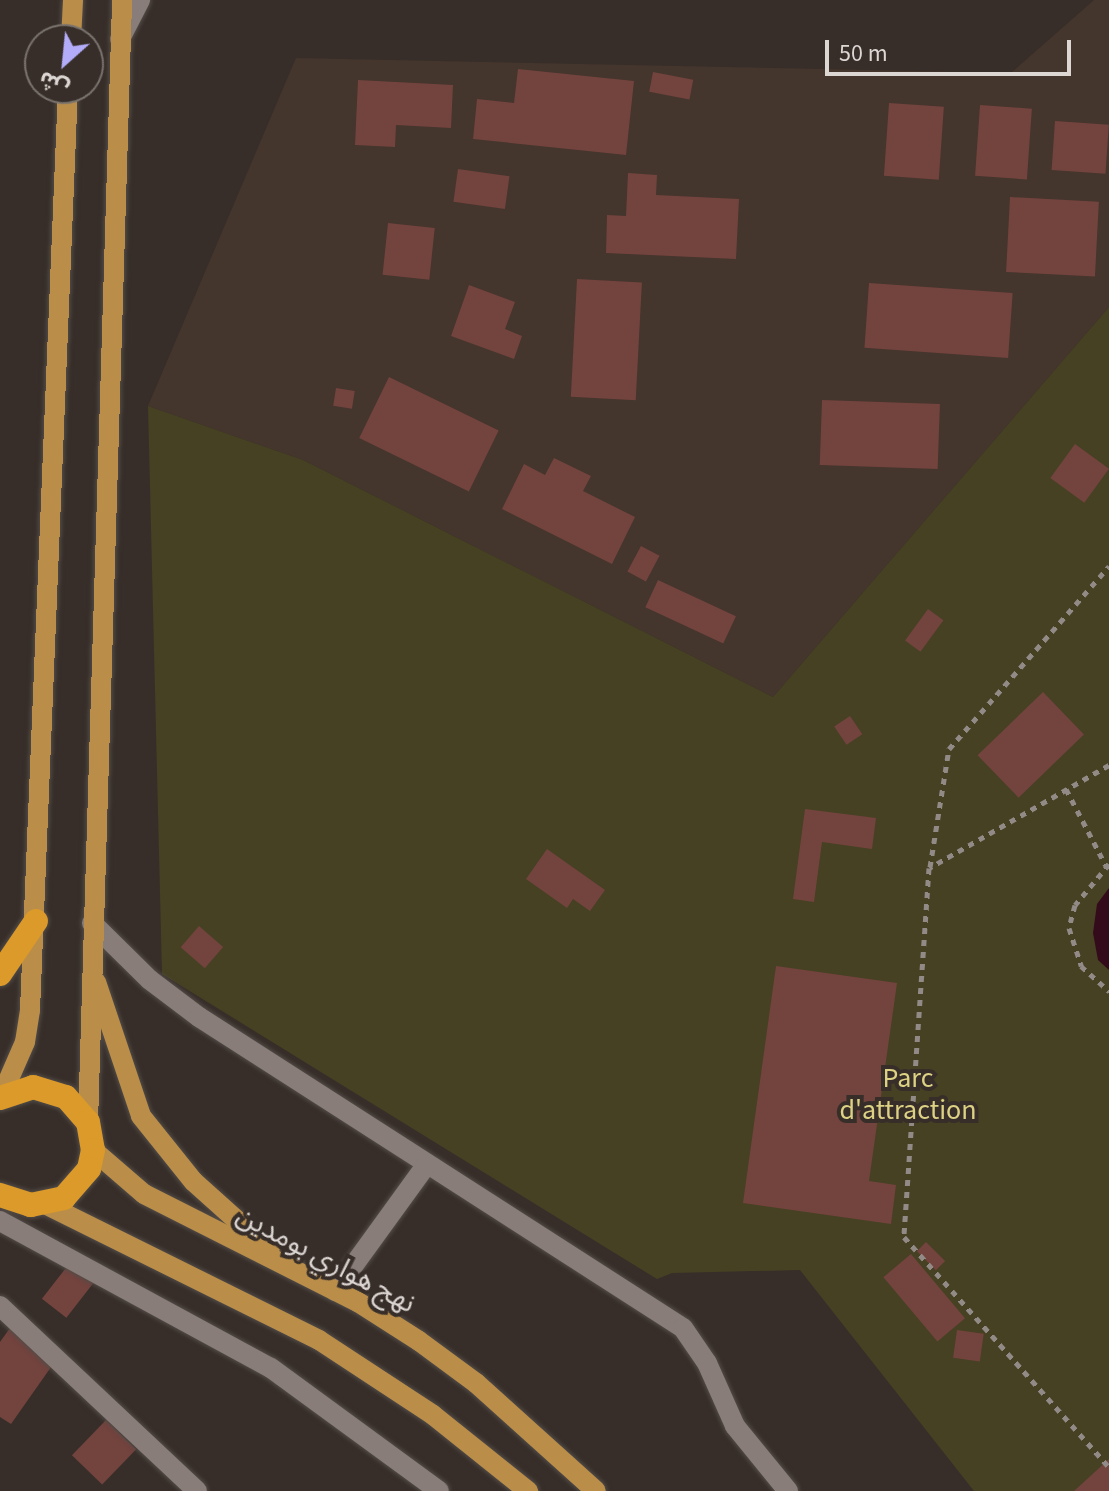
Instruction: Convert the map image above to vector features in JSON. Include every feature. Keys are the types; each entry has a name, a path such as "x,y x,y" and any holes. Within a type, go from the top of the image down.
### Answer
{"highway":[{"path":"0,974 36,921"},
{"path":"0,1098 33,1087 50,1089 79,1108 88,1122 93,1150 78,1185 45,1204 18,1203 0,1195"}],"main road":[{"path":"72,24 73,0"},
{"path":"88,1122 118,42 122,0"},
{"path":"0,1098 25,1042 36,921 67,104"},
{"path":"91,963 141,1116 193,1181 291,1269"},
{"name":"نهج هواري بومدين","path":"93,1150 144,1194 335,1291 476,1383 596,1491"},
{"path":"45,1204 319,1340 433,1415 528,1491"}],"street":[{"path":"118,42 140,0"},
{"path":"92,923 174,999 683,1328 707,1363 735,1426 788,1491"},
{"path":"335,1291 427,1164"},
{"path":"0,1221 271,1368 439,1491"},
{"path":"0,1306 197,1491"}],"path":[{"path":"1109,566 949,749 929,868 904,1237 1109,1467"},
{"path":"929,868 1109,765"},
{"path":"1066,789 1107,865 1075,905 1069,928 1081,966 1109,991"}],"shaded area":[{"path":"1094,0 1109,0 1109,307 773,697 303,460 148,406 296,58 1011,73"},
{"path":"1109,888 1109,970 1098,960 1093,933 1097,904"}],"green space":[{"name":"Parc d'attraction","path":"1109,307 1109,1491 974,1491 800,1270 672,1273 657,1279 162,974 148,406 303,460 773,697"}],"building":[{"path":"518,69 634,81 626,155 473,139 477,99 514,103"},
{"path":"653,72 693,80 689,99 649,92"},
{"path":"358,80 453,85 451,128 396,125 395,147 355,145"},
{"path":"889,103 944,107 939,180 884,176"},
{"path":"980,105 1032,109 1027,179 975,176"},
{"path":"1055,121 1109,125 1105,174 1052,170"},
{"path":"458,169 509,176 505,209 453,202"},
{"path":"628,173 657,175 656,195 739,199 736,259 606,253 607,215 626,216"},
{"path":"1010,197 1099,202 1095,277 1006,272"},
{"path":"388,223 435,228 429,280 383,275"},
{"path":"577,279 642,282 636,400 571,397"},
{"path":"869,283 1013,293 1008,358 864,348"},
{"path":"469,285 515,302 505,329 522,336 514,359 451,336"},
{"path":"389,377 499,430 469,492 359,438"},
{"path":"336,388 355,391 352,409 333,406"},
{"path":"822,400 940,404 938,469 820,465"},
{"path":"1075,444 1109,469 1084,503 1050,478"},
{"path":"554,458 591,476 583,491 635,517 612,564 502,509 524,464 545,475"},
{"path":"641,546 660,556 646,581 627,572"},
{"path":"658,580 736,616 723,644 645,607"},
{"path":"928,609 943,620 920,652 905,641"},
{"path":"1043,692 1084,734 1019,798 978,755"},
{"path":"850,716 862,734 847,745 834,727"},
{"path":"805,809 876,818 872,849 822,842 814,902 793,899"},
{"path":"547,849 605,890 590,911 573,899 567,908 526,879"},
{"path":"199,926 223,947 205,968 181,947"},
{"path":"776,966 897,983 869,1181 896,1185 891,1224 743,1203"},
{"path":"926,1242 945,1261 936,1270 917,1251"},
{"path":"911,1254 965,1318 937,1341 883,1277"},
{"path":"69,1264 93,1283 66,1318 42,1299"},
{"path":"10,1328 56,1360 11,1424 0,1417 0,1342"},
{"path":"957,1330 984,1334 980,1361 953,1358"},
{"path":"106,1420 136,1449 102,1484 72,1455"},
{"path":"1109,1459 1109,1491 1074,1491"}]}
